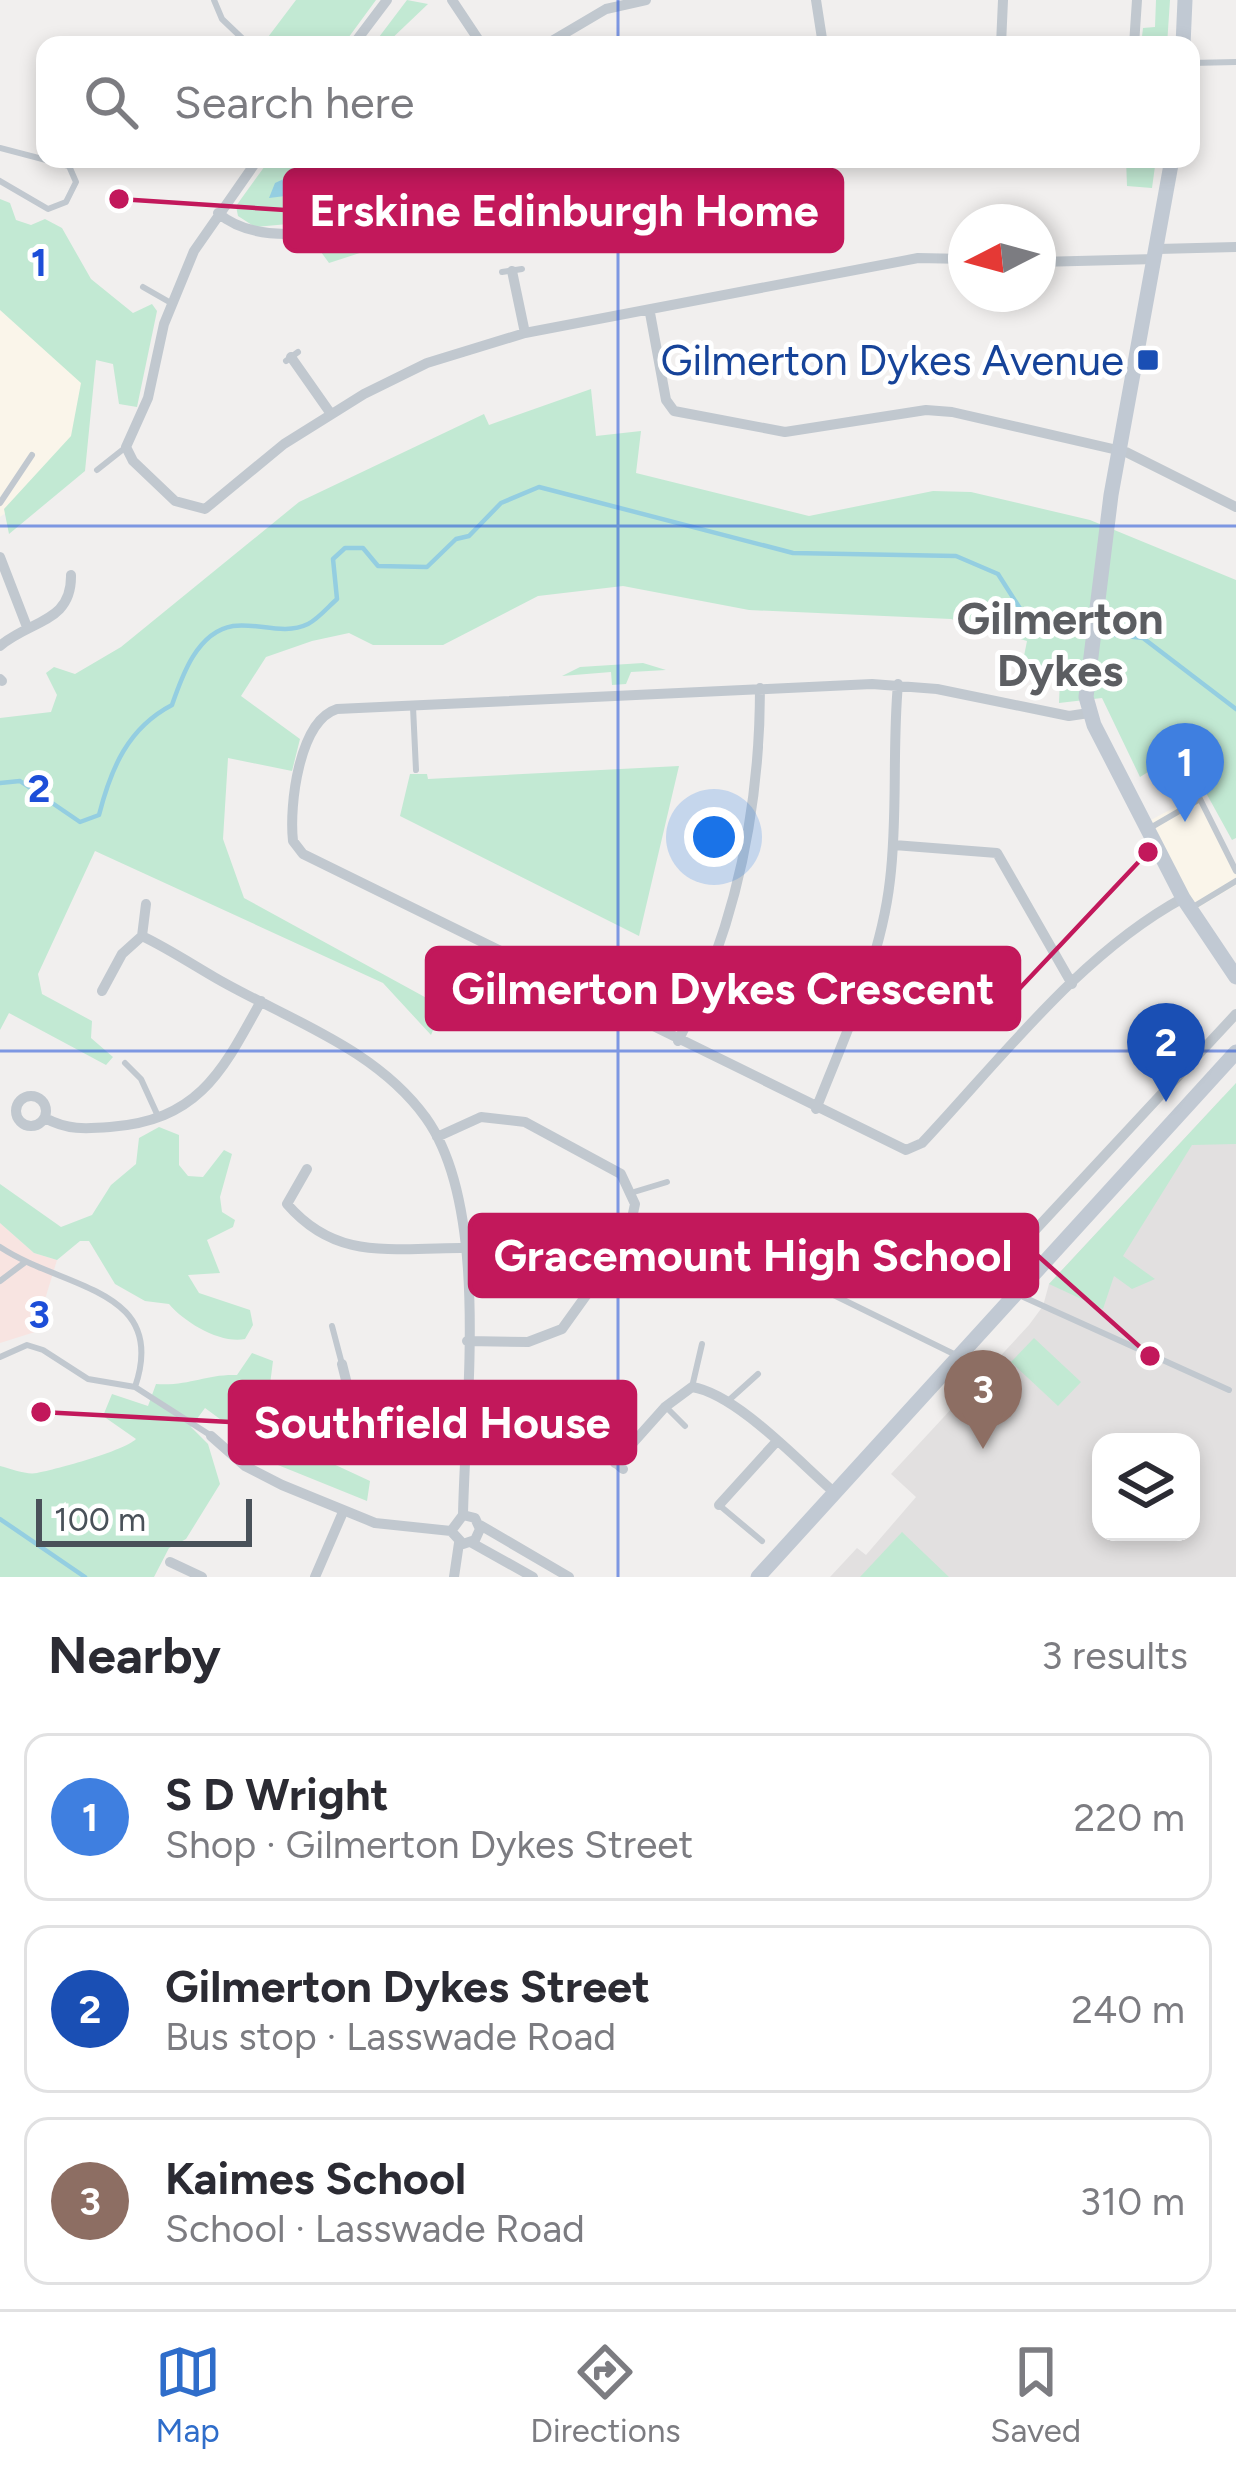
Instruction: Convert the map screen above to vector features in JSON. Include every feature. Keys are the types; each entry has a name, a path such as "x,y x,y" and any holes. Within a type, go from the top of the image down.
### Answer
{"main road":[{"path":"1183,36 1185,0"},
{"path":"1171,168 1096,598 1087,674 1089,713 1187,904 1236,977"},
{"path":"758,1577 1236,1052"}],"street":[{"path":"360,36 387,0"},
{"path":"452,0 476,36"},
{"path":"560,36 606,9 646,0"},
{"path":"816,0 822,36"},
{"path":"1001,36 1003,0"},
{"path":"1135,36 1137,0"},
{"path":"251,168 218,213 171,303 148,398 127,443 133,461 175,501 205,509 284,444 427,364 525,333 650,313 918,258 948,259"},
{"path":"390,168 413,231"},
{"path":"218,213 254,232 345,226 409,213"},
{"path":"1056,261 1236,248"},
{"path":"512,271 525,333"},
{"path":"650,313 666,400 674,411 801,432 938,410 1119,450 1236,507"},
{"path":"292,356 332,414"},
{"path":"0,557 27,627"},
{"path":"0,646 27,627 56,617 71,591 71,575"},
{"path":"71,591 85,594"},
{"path":"816,1109 869,972 885,914 893,845 898,684"},
{"path":"1089,713 1069,716 898,684 338,709 317,722 298,785 292,831 297,850 895,1149 914,1148 1072,984 1135,930 1187,904"},
{"path":"678,1041 740,882 757,770 760,688"},
{"path":"893,845 997,853 1072,984"},
{"path":"102,991 122,954 142,936 146,904"},
{"path":"142,936 363,1058 408,1098 437,1137 460,1200 466,1248 463,1515 451,1531"},
{"path":"45,1118 75,1129 158,1118 207,1090 261,1001"},
{"path":"1012,1255 1236,1014"},
{"path":"437,1137 481,1117 505,1116 595,1157 621,1174 634,1192 636,1214 628,1237 562,1329 528,1342 467,1341"},
{"path":"272,1211 286,1204 308,1169"},
{"path":"286,1204 308,1229 329,1241 466,1248"},
{"path":"337,1412 348,1388 342,1364"},
{"path":"600,1450 619,1466 665,1407 692,1387 726,1404 835,1493"},
{"path":"348,1388 464,1394"},
{"path":"212,1436 245,1466 343,1512 411,1531 451,1531 465,1543 533,1577"},
{"path":"719,1505 777,1442"},
{"path":"245,1466 256,1450"},
{"path":"315,1577 343,1512"},
{"path":"463,1515 569,1577"},
{"path":"454,1577 465,1543 480,1525"},
{"path":"170,1562 202,1577"}],"lane":[{"path":"214,0 222,19 240,36"},
{"path":"1200,63 1236,62"},
{"path":"0,148 36,157"},
{"path":"0,182 48,208 66,202 76,182 70,168"},
{"path":"143,287 171,303"},
{"path":"97,470 127,443"},
{"path":"0,503 32,455"},
{"path":"413,705 416,770"},
{"path":"1147,830 1200,800 1236,872"},
{"path":"1187,904 1236,881"},
{"path":"125,1064 141,1078 158,1118"},
{"path":"634,1192 667,1182"},
{"path":"746,1275 764,1240"},
{"path":"0,1247 24,1263 104,1296 131,1315 144,1334 144,1360 135,1387"},
{"path":"756,1257 961,1357"},
{"path":"0,1281 24,1263"},
{"path":"1019,1295 1228,1390"},
{"path":"332,1326 342,1364"},
{"path":"692,1387 702,1344"},
{"path":"0,1357 27,1346 88,1379 135,1387 212,1436"},
{"path":"726,1404 758,1374"},
{"path":"665,1407 685,1426"},
{"path":"719,1505 761,1541"}],"shaded area":[{"path":"0,258 96,359 64,470 0,517"},
{"path":"1200,794 1236,866 1236,885 1196,909 1149,821"},
{"path":"1223,1097 1236,1105 1236,1577 830,1577 857,1548 866,1555 916,1497 891,1474 1043,1306 1049,1284"},
{"path":"0,1223 34,1253 57,1260 35,1332 0,1343"}],"green space":[{"path":"296,0 376,0 350,36 269,36"},
{"path":"407,0 428,4 394,36 380,36"},
{"path":"1156,0 1170,0 1168,36 1142,36 1143,28 1155,27"},
{"path":"263,168 381,168 391,180 396,203 385,211 377,207 350,212 344,219 255,227 238,216 236,206"},
{"path":"1126,168 1155,168 1152,188 1127,186"},
{"path":"0,199 10,203 16,220 31,225 45,219 62,228 91,279 133,313 152,304 157,311 137,407 119,404 113,364 96,360 85,471 9,534 4,509 71,436 81,383 0,310"},
{"path":"399,223 406,238 329,263 313,241"},
{"path":"591,389 596,436 641,431 636,473 809,516 933,491 971,492 1090,520 1236,580 1236,838 1232,840 1205,791 1180,805 1164,762 1140,777 1102,698 1059,703 1060,679 1043,675 1024,656 1027,641 951,619 749,610 623,586 538,596 443,645 373,645 349,633 312,641 266,657 241,696 300,739 292,771 228,758 223,839 244,898 443,1007 431,1035 383,983 95,851 38,974 42,994 92,1021 91,1038 113,1057 106,1065 9,1013 0,1030 0,718 51,712 57,695 46,673 54,667 75,674 121,647 299,502 484,414 489,425"},
{"path":"643,663 666,670 631,672 626,684 612,685 611,672 562,676 580,667"},
{"path":"679,766 639,936 400,816 410,774 427,774 428,779"},
{"path":"1236,1083 1236,1144 1192,1145 1123,1256 1155,1279 1132,1289 1114,1276 1103,1309 1049,1284"},
{"path":"159,1127 179,1135 179,1165 188,1176 203,1177 224,1150 232,1154 220,1197 222,1212 235,1220 233,1227 207,1240 220,1273 188,1275 199,1293 250,1310 253,1325 245,1339 215,1335 169,1304 145,1301 115,1284 89,1241 80,1241 57,1260 34,1253 0,1223 0,1184 61,1227 92,1215 111,1185 136,1164 139,1138"},
{"path":"1034,1338 1081,1382 1058,1406 1011,1362"},
{"path":"252,1353 273,1361 267,1408 286,1442 370,1481 367,1501 268,1461 269,1434 252,1421 224,1422 205,1408 191,1427 208,1444 220,1484 186,1539 169,1548 154,1577 0,1577 0,1466 37,1473 118,1449 136,1439 103,1416 112,1394 148,1406 156,1384 237,1375"},
{"path":"902,1532 949,1577 860,1577"}],"water":[{"path":"308,168 318,168 330,177 326,191 269,198 275,183"}],"waterway":[{"path":"0,783 20,781 80,822 99,815 124,751 144,725 172,705 193,657 210,637 233,626 289,629 308,624 337,599 333,559 345,548 363,548 378,566 427,567 456,539 469,536 501,503 539,487 793,553 956,556 998,574 1028,621 1088,631"},
{"path":"1099,633 1143,638 1236,709"},
{"path":"0,1519 85,1577"}],"place":[{"name":"Erskine Edinburgh Home","path":"119,199"},
{"name":"Gilmerton Dykes Avenue","path":"1148,360"},
{"name":"S D Wright","path":"1185,822"},
{"name":"Gilmerton Dykes Crescent","path":"1148,852"},
{"name":"Gilmerton Dykes Street","path":"1166,1102"},
{"name":"Gracemount High School","path":"1150,1356"},
{"name":"Southfield House","path":"41,1412"},
{"name":"Kaimes School","path":"983,1449"}],"district":[{"name":"Gilmerton Dykes","path":"1060,644"}]}
